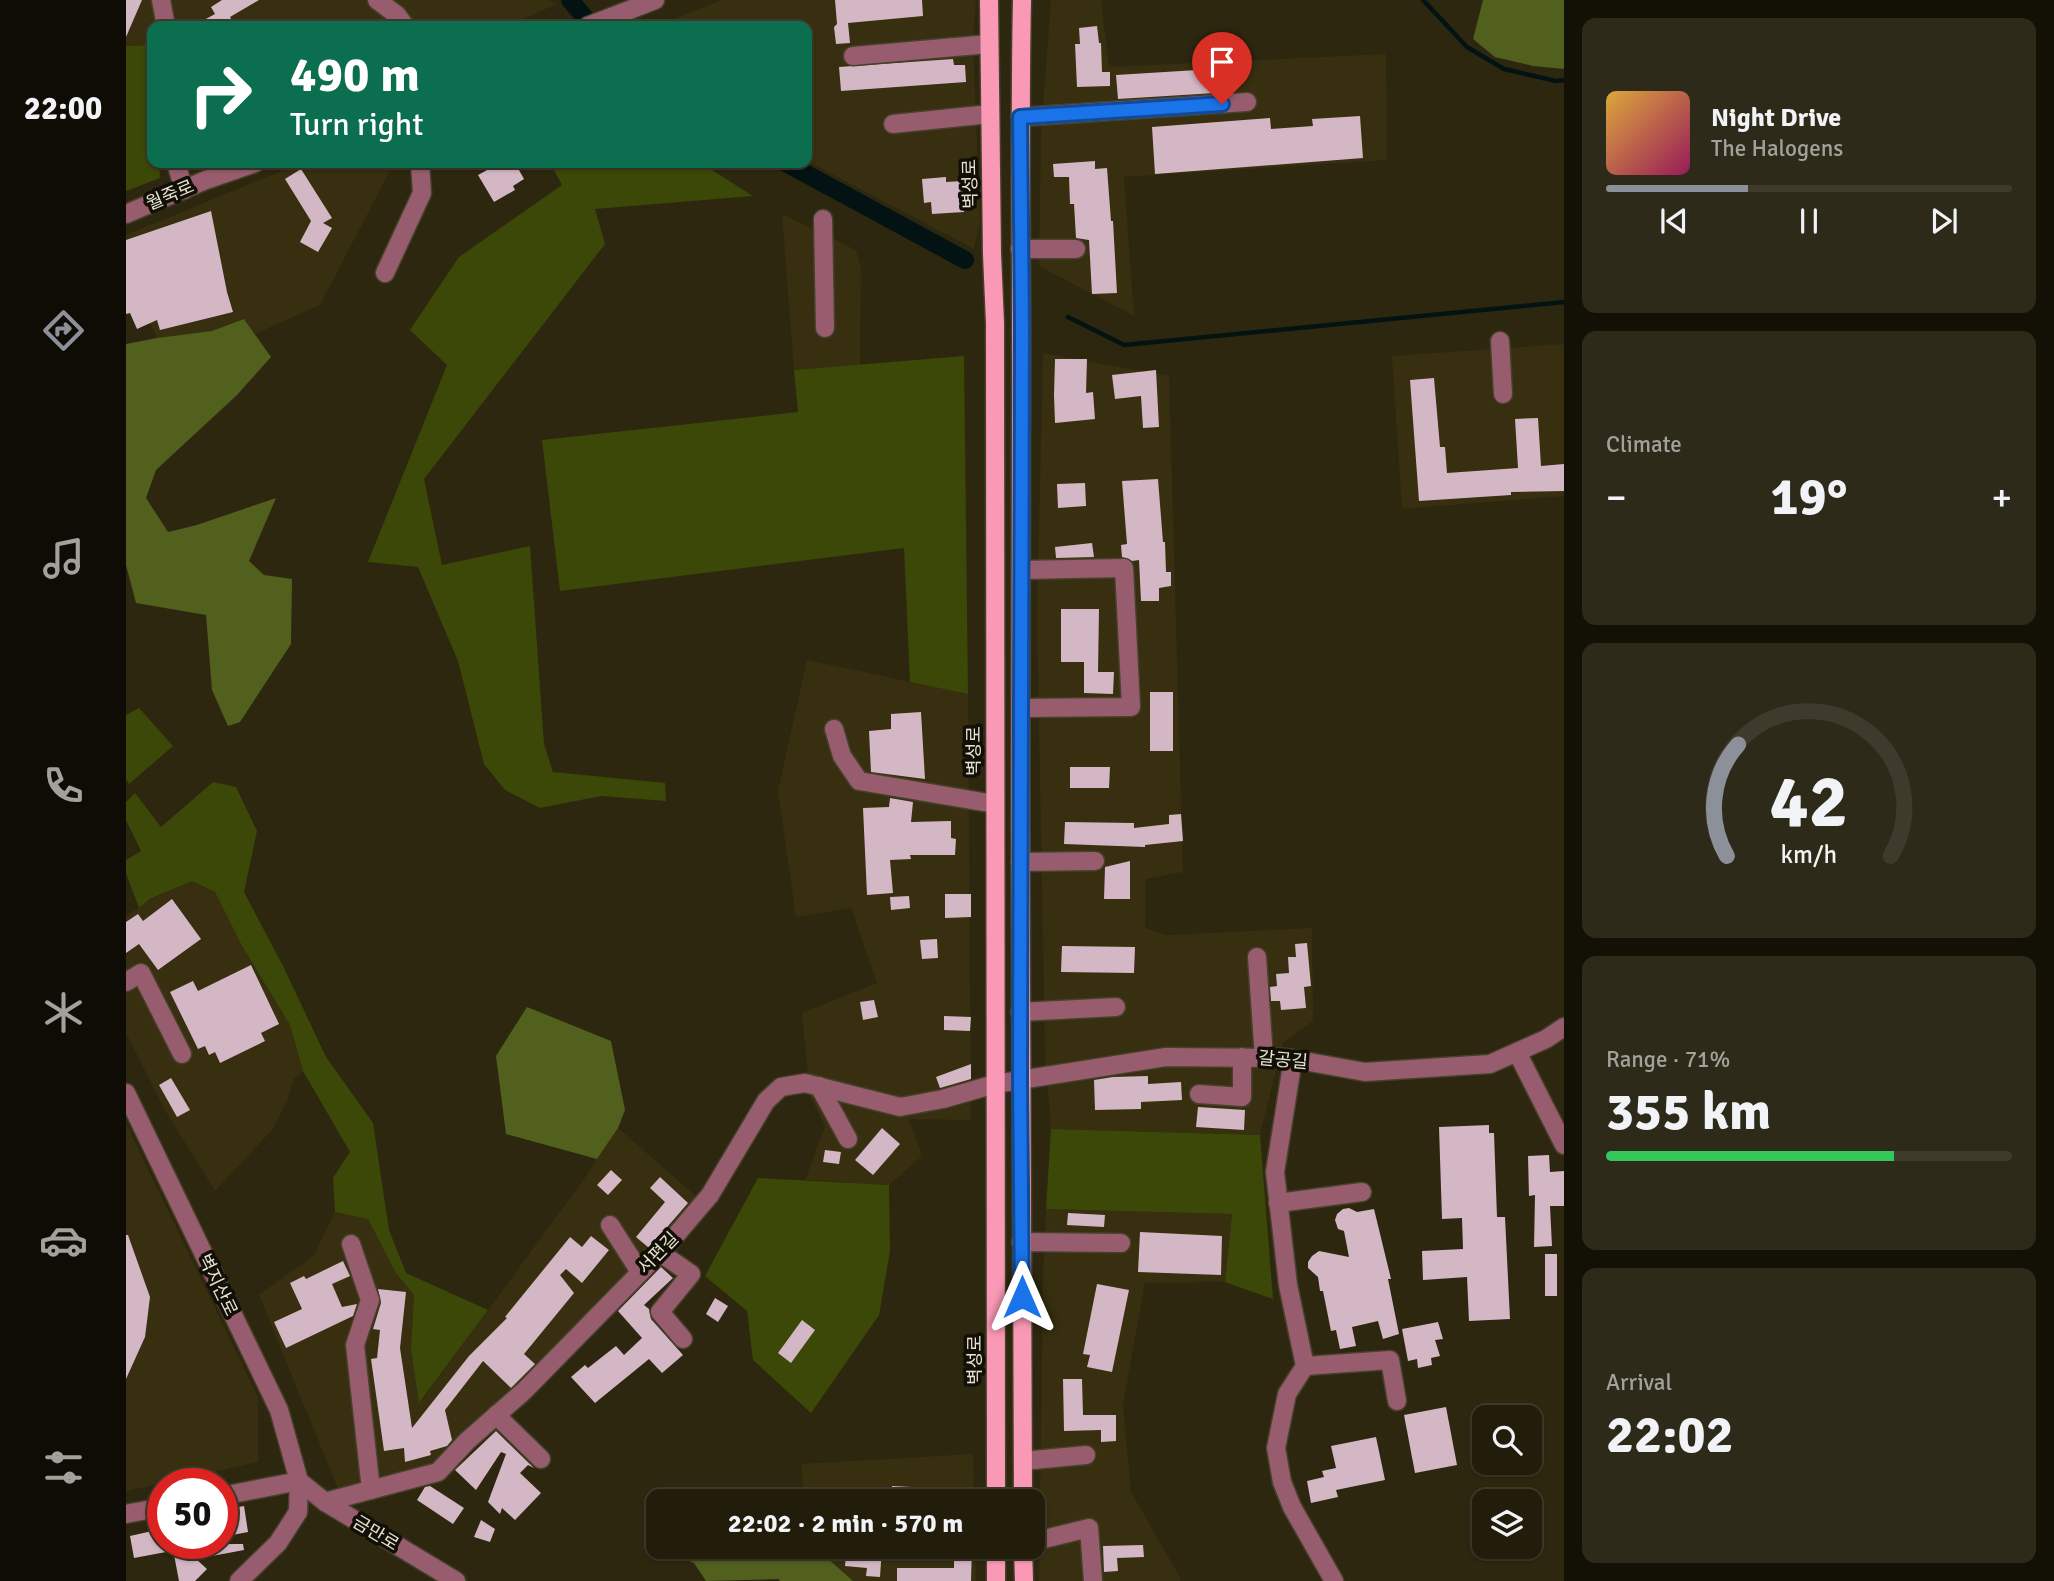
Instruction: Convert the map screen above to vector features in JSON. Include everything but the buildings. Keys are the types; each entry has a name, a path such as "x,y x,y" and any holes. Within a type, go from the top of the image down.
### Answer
{"main road":[{"name":"벽성로","path":"989,0 995,323 996,1489"},
{"path":"1022,0 1020,1080 1023,1489"},
{"path":"996,1559 996,1581"},
{"path":"1023,1559 1024,1581"}],"street":[{"path":"161,0 165,21"},
{"path":"377,0 401,21"},
{"path":"601,21 655,0"},
{"path":"853,56 989,44"},
{"path":"1020,117 1247,102"},
{"path":"893,124 990,114"},
{"path":"177,168 184,190"},
{"name":"월죽로","path":"126,214 242,168"},
{"path":"385,273 422,193 420,168"},
{"path":"823,219 825,328"},
{"path":"1020,249 1076,249"},
{"path":"1500,341 1503,394"},
{"path":"1021,570 1124,568 1131,707 1021,708"},
{"path":"834,729 842,756 859,781 995,804"},
{"path":"1020,862 1095,860"},
{"path":"1257,957 1264,1058"},
{"path":"126,982 141,973 182,1054"},
{"path":"1020,1012 1116,1007"},
{"name":"갈공길","path":"995,1084 1167,1057 1293,1059 1365,1072 1490,1064 1546,1039 1564,1027"},
{"path":"1517,1052 1564,1145"},
{"path":"1199,1094 1242,1097 1242,1057"},
{"path":"1293,1059 1275,1172 1288,1285 1305,1366 1287,1394 1276,1448 1282,1482 1292,1507 1334,1581"},
{"name":"서편길","path":"325,1502 438,1472 467,1441 524,1391 659,1252 710,1195 765,1101 781,1087 805,1083 900,1107 943,1099 995,1084"},
{"path":"819,1086 848,1139"},
{"name":"벽지산로","path":"126,1093 279,1410 299,1481"},
{"path":"1278,1203 1362,1192"},
{"path":"610,1225 640,1272"},
{"path":"1021,1242 1121,1243"},
{"path":"351,1244 370,1300 355,1345 371,1490"},
{"path":"659,1252 691,1274 660,1312 683,1339"},
{"path":"1305,1366 1390,1360 1397,1401"},
{"path":"496,1415 541,1459"},
{"path":"1023,1461 1086,1455"},
{"path":"238,1493 299,1481 298,1512 278,1543 239,1581"},
{"name":"금만로","path":"299,1481 325,1502 456,1581"},
{"path":"126,1514 147,1510"},
{"path":"1045,1539 1089,1528 1093,1581"}],"shaded area":[{"path":"126,0 547,0 557,4 518,21 147,21 147,45 126,46"},
{"path":"722,0 976,0 973,38 980,224 974,249 812,164 812,21 670,21"},
{"path":"1051,0 1101,0 1109,67 1386,54 1387,160 1124,177 1134,316 1039,266 1041,133"},
{"path":"289,168 391,168 320,305 255,334 244,319 212,331 157,338 126,267 126,235"},
{"path":"782,214 856,250 861,268 860,365 794,370"},
{"path":"1564,344 1564,496 1402,509 1392,356"},
{"path":"1043,353 1169,376 1183,872 1146,879 1145,928 1167,935 1312,928 1313,1021 1283,1043 1260,1135 1051,1129 1045,1052 1037,618"},
{"path":"807,660 968,694 971,1120 909,1119 922,1156 889,1185 805,1180 825,1126 810,1096 802,1013 877,983 851,908 796,917 778,791"},
{"path":"192,881 215,892 242,946 290,1025 303,1071 294,1079 273,1129 215,1191 166,1112 126,1033 126,916 150,900"},
{"path":"126,1123 258,1397 258,1462 231,1468 147,1468 147,1486 126,1491"},
{"path":"618,1128 696,1196 626,1276 439,1462 338,1489 259,1295 314,1255 335,1212 368,1219 414,1295 411,1349 420,1403 584,1179"},
{"path":"1046,1209 1232,1214 1225,1282 1145,1283 1123,1404 1131,1492 1181,1579 1179,1581 1039,1581 1039,1559 1045,1559 1045,1489 1040,1489"},
{"path":"973,1454 974,1489 803,1489 801,1464"},
{"path":"829,1559 975,1559 976,1581 853,1581"}],"green space":[{"path":"1483,0 1564,0 1564,69 1533,66 1495,57 1473,39"},
{"path":"147,45 147,168 159,168 160,178 126,191 126,46"},
{"path":"553,168 709,168 753,196 595,209 605,244 424,479 442,565 530,546 544,744 553,772 665,783 666,801 601,796 540,808 505,790 484,764 458,661 418,567 368,562 447,365 410,330 459,257 562,185"},
{"path":"244,319 271,357 237,395 156,470 146,498 168,532 276,498 249,561 264,575 292,579 291,644 240,722 228,726 212,690 206,615 136,603 126,565 126,344 212,331"},
{"path":"964,356 968,694 910,682 904,548 560,591 542,440 798,412 794,370"},
{"path":"139,708 173,746 129,784 126,779 126,715"},
{"path":"213,782 236,787 257,831 244,892 326,1057 373,1123 389,1230 406,1273 488,1310 419,1403 411,1349 414,1295 396,1273 368,1219 335,1212 333,1178 350,1152 303,1071 290,1025 242,946 215,892 192,881 150,899 139,908 126,873 126,860 141,851 126,820 126,802 135,793 161,827"},
{"path":"527,1007 611,1041 625,1110 618,1128 597,1159 506,1134 496,1056"},
{"path":"1051,1129 1260,1135 1273,1299 1225,1282 1232,1214 1046,1209"},
{"path":"758,1178 889,1185 890,1251 879,1315 811,1413 753,1360 747,1311 705,1276"},
{"path":"683,1559 828,1559 853,1581 706,1581 694,1563"}],"waterway":[{"path":"570,0 588,21"},
{"path":"1423,0 1467,47 1504,69 1556,81 1564,80"},
{"path":"795,168 965,260"},
{"path":"1068,317 1124,345 1564,302"}],"route":[{"path":"1022,1297 1020,117 1222,104"}]}
